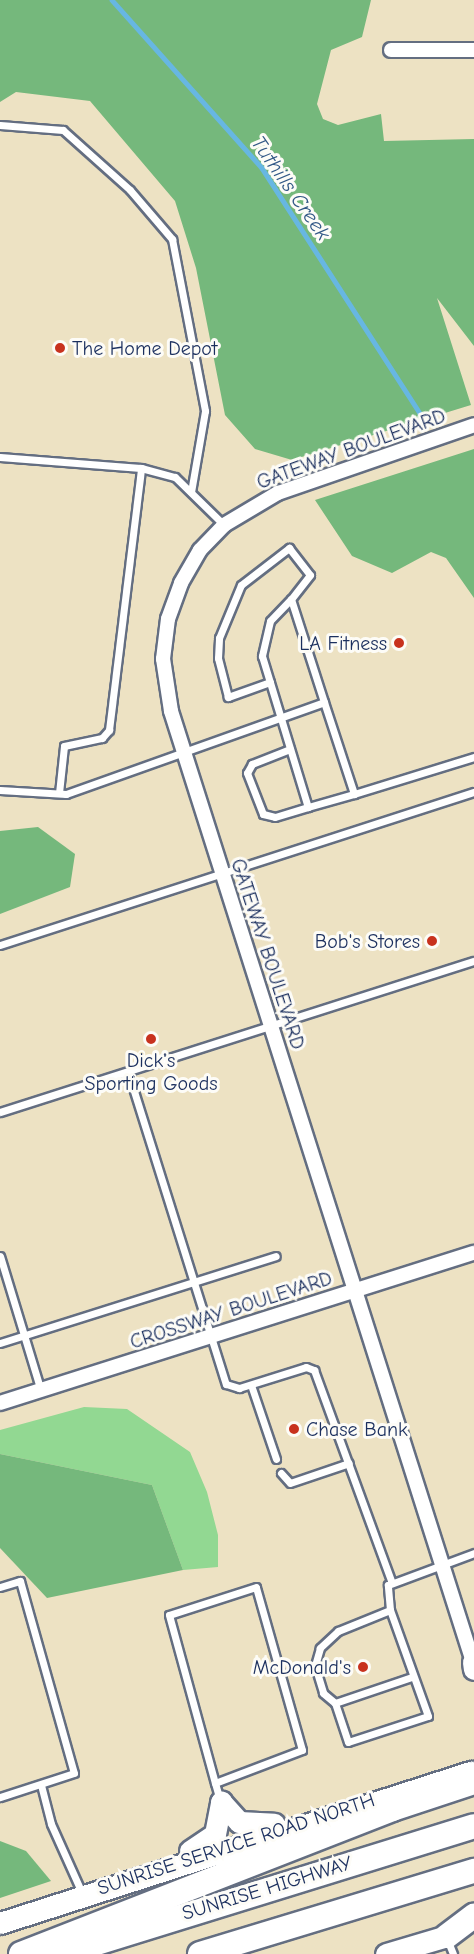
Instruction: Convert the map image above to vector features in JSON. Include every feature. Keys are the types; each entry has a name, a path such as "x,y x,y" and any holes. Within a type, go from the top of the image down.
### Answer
{"highway":[{"path":"418,1787 474,1756"},
{"name":"SUNRISE SERVICE ROAD NORTH","path":"0,1923 82,1893 301,1822 474,1771"},
{"path":"21,1954 392,1809 474,1782"},
{"path":"218,1792 246,1825 301,1822"},
{"path":"164,1866 215,1834 218,1792"},
{"name":"SUNRISE HIGHWAY","path":"61,1954 474,1826"},
{"path":"200,1954 474,1871"},
{"path":"386,1954 450,1945 474,1916"}],"street":[{"path":"392,50 474,50"},
{"name":"GATEWAY BOULEVARD","path":"473,1665 183,752 167,694 164,639 189,566 224,525 278,493 474,424"},
{"name":"CROSSWAY BOULEVARD","path":"0,1403 42,1392 474,1253"}],"lane":[{"path":"0,125 63,130 130,190 172,239 206,411 191,492"},
{"path":"0,456 141,468 175,477 224,525"},
{"path":"59,793 64,746 102,738 109,730 141,468"},
{"path":"270,682 228,697 218,658 219,638 241,585 289,548 310,575 291,599 282,603 264,638 270,682 308,807"},
{"path":"291,599 354,794"},
{"path":"0,790 59,793 324,702"},
{"path":"290,749 252,764 247,773 263,814 275,817 474,757"},
{"path":"0,945 221,871 474,792"},
{"path":"0,1112 474,963"},
{"path":"128,1072 210,1338 229,1388 252,1385 306,1367 314,1370 391,1580 390,1610 412,1677 428,1716 348,1742 335,1703 320,1684 315,1666 320,1648 338,1631 390,1610"},
{"path":"0,1256 42,1392"},
{"path":"0,1343 276,1256"},
{"path":"252,1385 276,1459"},
{"path":"281,1473 290,1483 349,1463"},
{"path":"391,1580 474,1553"},
{"path":"0,1587 20,1581 74,1773 0,1797"},
{"path":"256,1587 302,1750 218,1792 169,1615 256,1587"},
{"path":"335,1703 412,1677"},
{"path":"41,1785 51,1824 82,1893"}],"green space":[{"path":"0,0 371,0 362,37 331,50 317,104 323,119 338,125 381,114 384,141 474,139 474,346 437,298 471,405 292,460 255,449 225,415 196,268 175,201 90,101 16,92 0,102"},
{"path":"474,449 474,598 446,558 431,552 392,573 352,556 315,500"},
{"path":"38,827 75,854 70,887 0,914 0,831"},
{"path":"84,1407 127,1409 190,1452 207,1492 218,1535 218,1567 183,1570 152,1485 0,1454 0,1430"},
{"path":"0,1454 152,1485 183,1570 47,1598 0,1548"},
{"path":"0,1841 26,1851 51,1881 0,1898"}],"waterway":[{"name":"Tuthills Creek","path":"112,0 262,168 420,413"}],"place":[{"name":"The Home Depot","path":"60,348"},
{"name":"LA Fitness","path":"399,643"},
{"name":"Bob's Stores","path":"432,941"},
{"name":"Dick's Sporting Goods","path":"151,1039"},
{"name":"Chase Bank","path":"294,1429"},
{"name":"McDonald's","path":"363,1667"}]}
